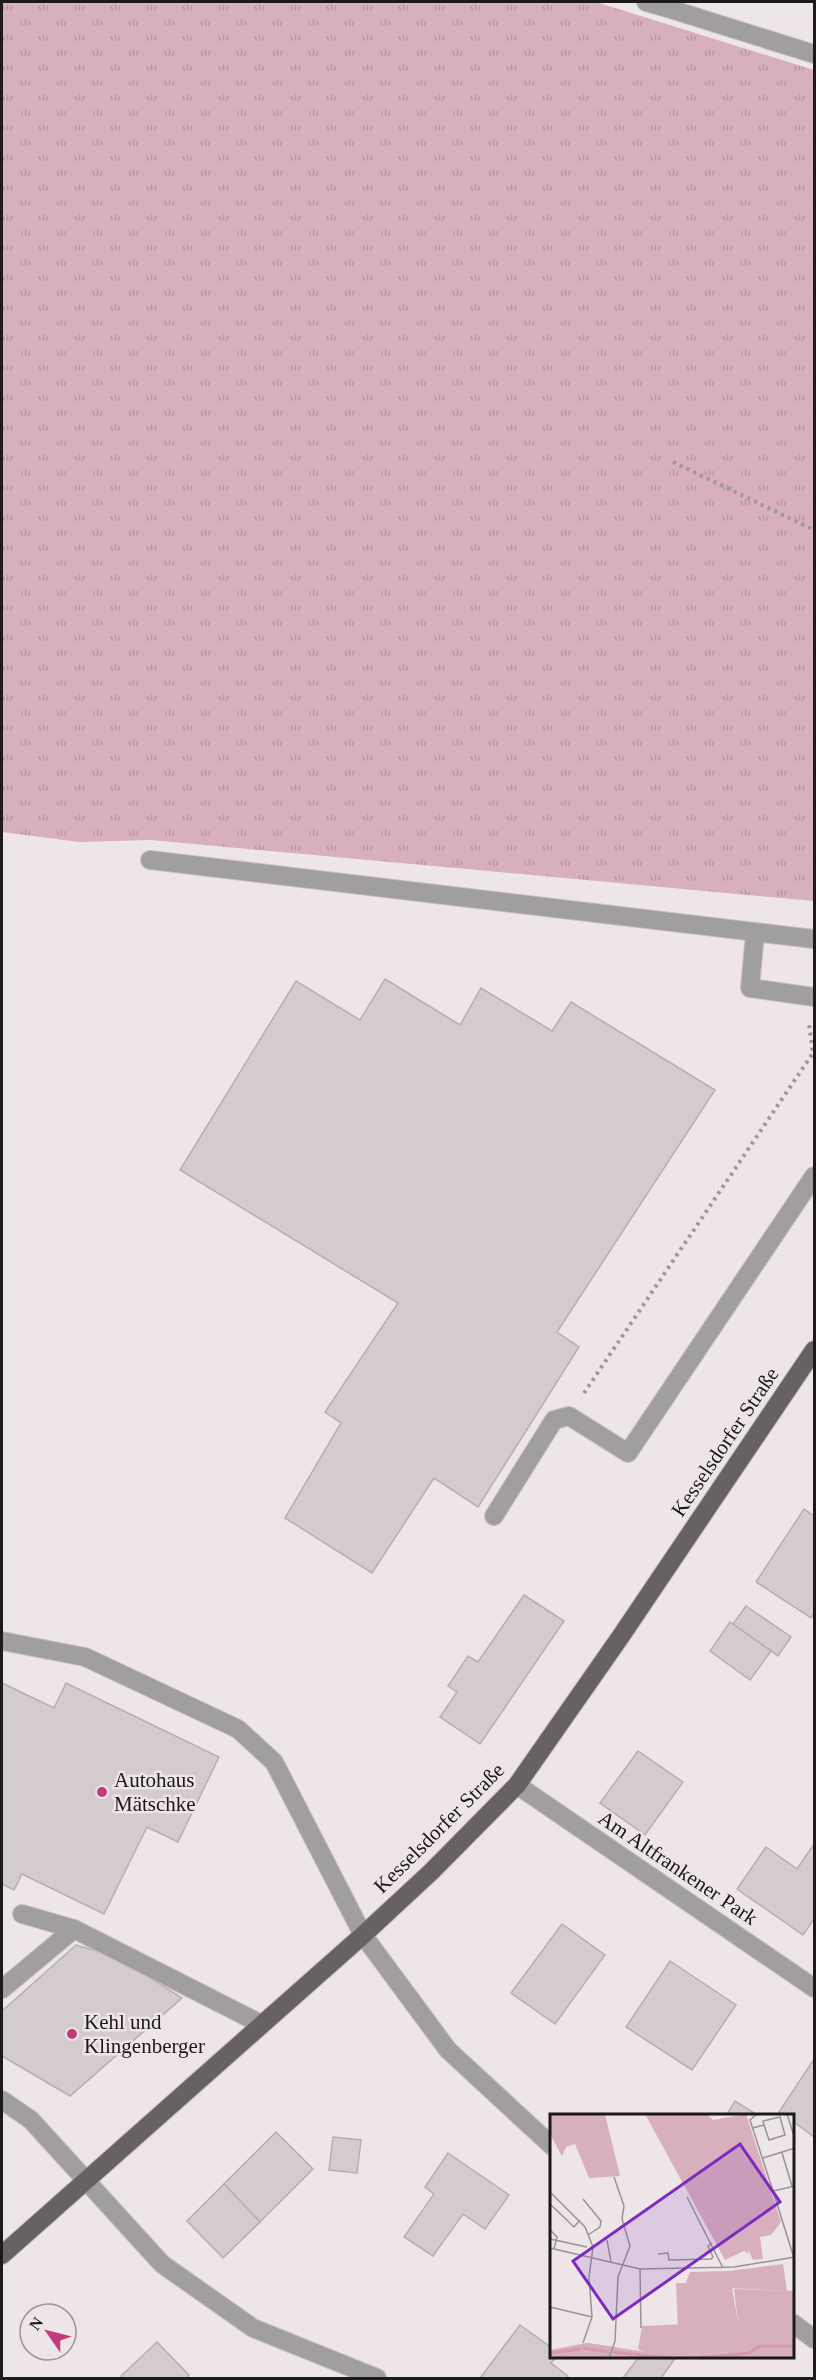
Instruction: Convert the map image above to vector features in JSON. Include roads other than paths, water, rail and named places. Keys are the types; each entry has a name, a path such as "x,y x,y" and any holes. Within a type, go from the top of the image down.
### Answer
{"main road":[{"name":"Kesselsdorfer Straße","path":"2,2255 363,1935 431,1872 517,1785 621,1636 814,1350"}],"street":[{"path":"646,2 668,5 814,54"},
{"path":"150,860 814,939"},
{"path":"755,933 750,988 814,997"},
{"path":"494,1516 555,1420 569,1416 628,1453 814,1176"},
{"path":"2,1641 85,1657 238,1729 274,1762 363,1935 448,2050 550,2144"},
{"name":"Am Altfrankener Park","path":"517,1785 814,1988"},
{"path":"22,1914 74,1929 261,2024"},
{"path":"2,1989 74,1929"},
{"path":"2,2100 31,2120 162,2264 253,2328 376,2379"},
{"path":"795,2325 814,2339"}],"place":[{"name":"Autohaus Mätschke","path":"102,1792"},
{"name":"Kehl und Klingenberger","path":"72,2034"}]}
